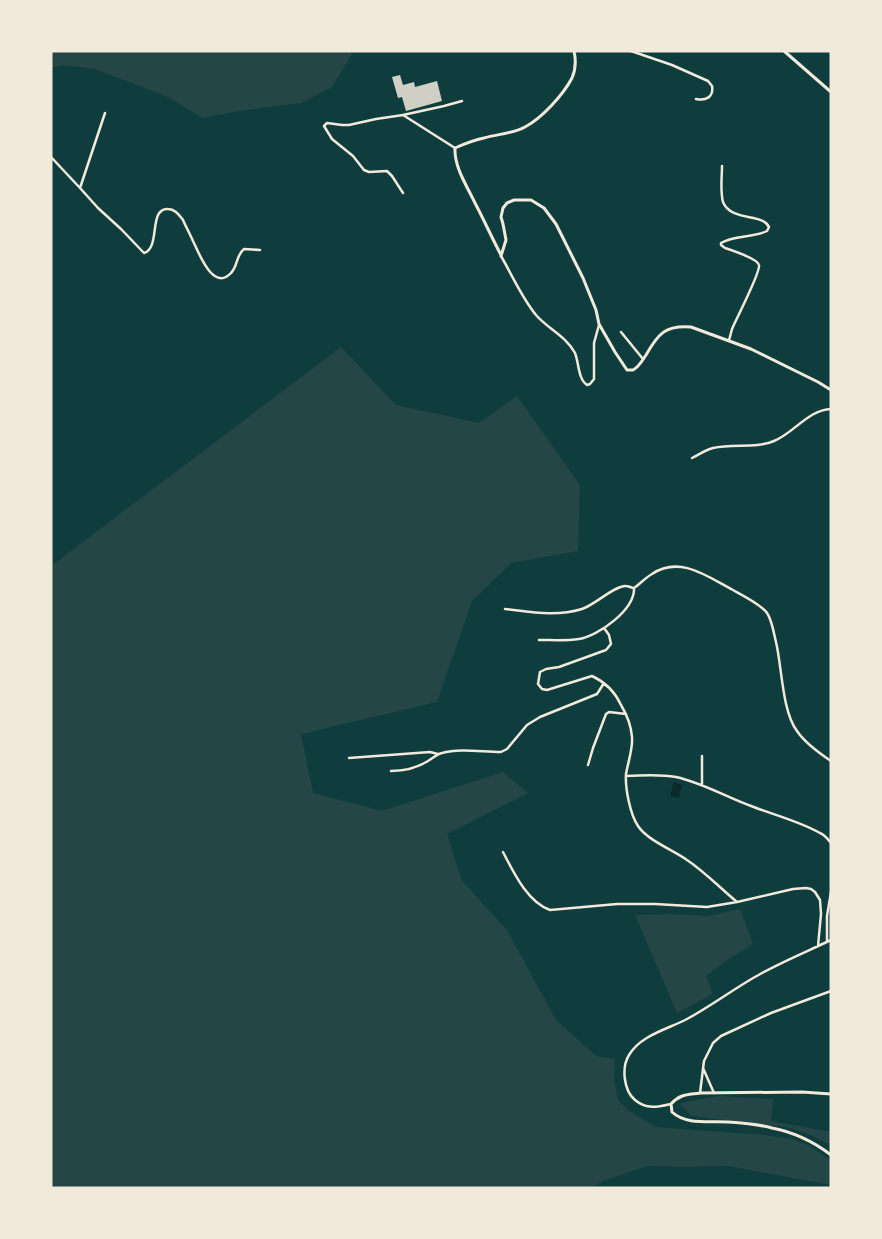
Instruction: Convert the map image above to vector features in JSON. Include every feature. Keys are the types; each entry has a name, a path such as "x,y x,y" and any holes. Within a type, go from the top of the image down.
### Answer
{"street":[{"path":"455,148 484,138 519,130 539,117 554,102 572,77 576,59 574,51"},
{"path":"631,51 672,65 708,81 712,86 712,94 706,100 696,99"},
{"path":"784,51 831,92"},
{"path":"403,192 387,171 369,172 364,170 353,156 332,140 324,126 327,123 349,125 462,101"},
{"path":"80,188 105,113"},
{"path":"403,115 455,148"},
{"path":"455,148 456,162 464,182 501,256 535,314 563,338 575,353 583,382 586,385 590,384 594,379 594,343 599,324"},
{"path":"51,157 98,208 144,253 148,252 153,243 159,213 168,209 178,213 183,220 205,266 213,275 222,278 230,274 236,265 240,253 244,249 260,250"},
{"path":"722,166 722,198 726,207 739,215 763,220 767,222 769,227 767,231 759,234 726,240 721,243 725,248 759,264 729,340"},
{"path":"501,256 506,240 501,217 503,208 507,203 514,200 531,200 539,204 550,215 560,232 590,294 599,324 627,370 636,369 654,341 665,330 681,326 691,327 751,349 831,390"},
{"path":"621,332 643,359"},
{"path":"692,458 713,448 758,445 772,442 823,409 831,409"},
{"path":"634,588 661,569 670,567 690,568 754,602 767,612 778,650 788,712 792,723 797,732 806,741 831,761"},
{"path":"505,608 543,613 564,613 584,608 618,587 634,588"},
{"path":"539,640 570,640 590,636 604,628 629,604 634,595 634,588"},
{"path":"604,628 609,635 611,644 606,650 559,667 546,669 540,672 538,684 542,689 547,690 592,676 604,683 618,698 630,724 632,739 626,776 627,790 632,814 639,827 652,838 694,864 737,902"},
{"path":"391,771 409,769 444,752 501,752 528,725 540,717 597,694 604,683"},
{"path":"588,765 606,714 609,712 626,714"},
{"path":"349,758 430,752 438,754"},
{"path":"702,756 702,785"},
{"path":"626,776 664,775 702,785 750,806 821,833 831,843"},
{"path":"503,852 528,894 544,908 550,910 617,904 706,907 806,888 818,895 821,904 818,946"},
{"path":"827,942 827,916 831,892"},
{"path":"831,940 762,973 687,1018 650,1036 628,1055 625,1077 626,1087 631,1096 638,1103 656,1108 671,1104 677,1098 684,1095 700,1093 802,1092 831,1094"},
{"path":"700,1093 706,1055 713,1043 722,1036 771,1013 831,991"},
{"path":"703,1067 714,1093"},
{"path":"671,1104 672,1112 684,1119 695,1122 725,1122 772,1127 799,1136 831,1156"}],"shaded area":[{"path":"51,51 350,51 352,54 332,87 301,103 238,111 203,118 168,97 95,69 63,65 51,68"},
{"path":"341,347 396,405 479,423 517,396 580,485 578,551 511,563 472,601 437,702 301,734 313,793 382,811 503,772 528,793 447,834 462,881 507,930 556,1020 596,1056 615,1059 614,1079 618,1100 629,1111 656,1127 756,1134 793,1139 810,1146 831,1161 831,1185 728,1166 647,1166 603,1181 592,1188 51,1188 51,566"},
{"path":"674,782 682,785 679,798 670,796"},
{"path":"740,909 753,944 706,976 713,994 677,1013 635,915 708,916"},
{"path":"718,1096 773,1099 771,1121 831,1132 831,1145 808,1134 786,1127 691,1116 680,1103"}],"building":[{"path":"400,75 403,85 414,82 415,87 437,81 442,101 406,111 402,97 398,98 392,77"}]}
